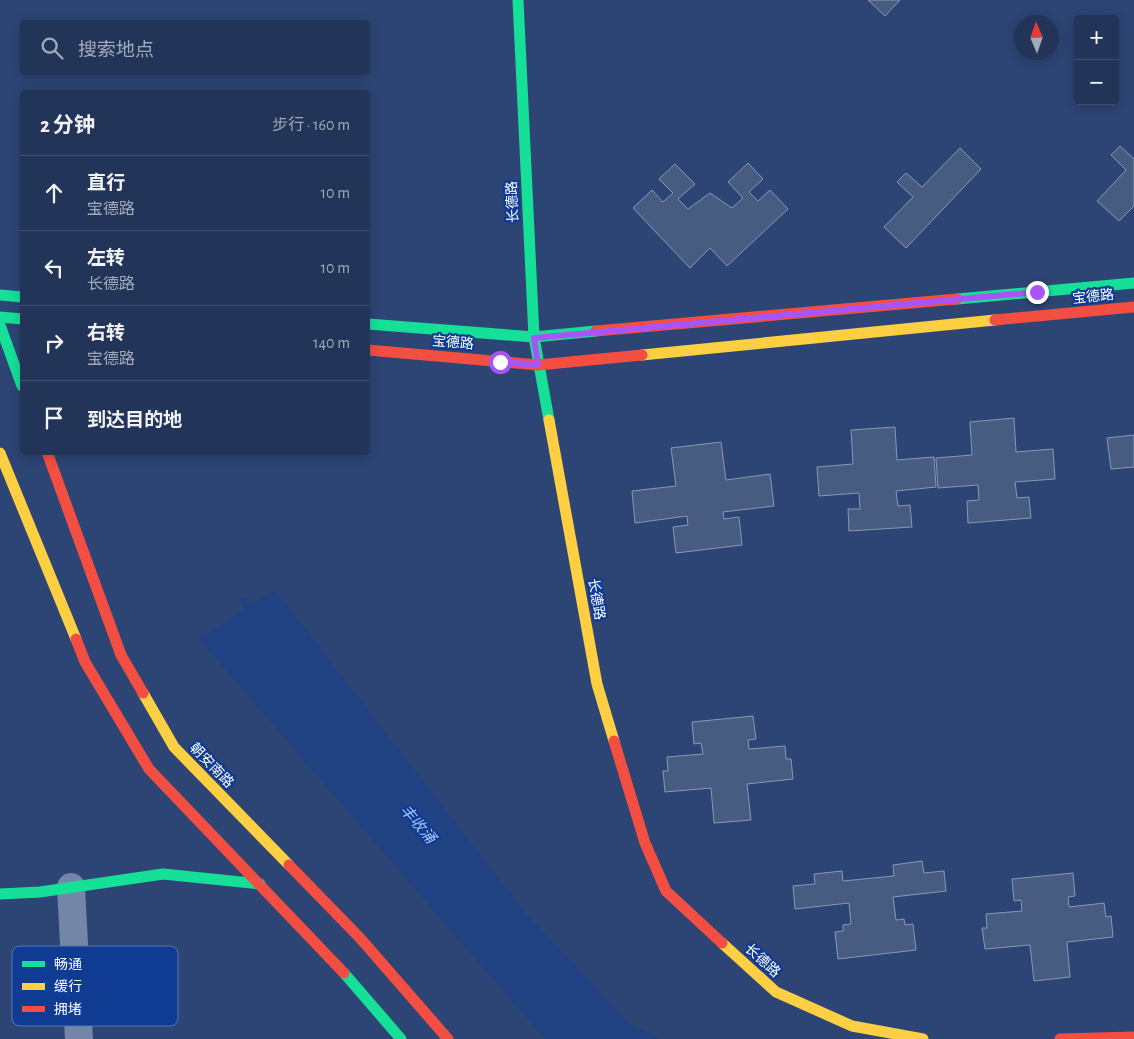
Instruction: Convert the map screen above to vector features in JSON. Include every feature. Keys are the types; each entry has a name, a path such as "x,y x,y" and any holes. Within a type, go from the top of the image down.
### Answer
{"street":[{"name":"长德路","path":"518,0 534,338 538,365 597,684 645,843 666,892 776,992 852,1026 923,1039"},
{"name":"宝德路","path":"370,324 534,338 1134,283"},
{"path":"0,295 20,297"},
{"name":"宝德路","path":"370,350 538,365 1134,307"},
{"path":"0,317 20,319"},
{"path":"0,325 20,380"},
{"path":"0,453 85,662 149,769 337,965 401,1039"},
{"name":"朝安南路","path":"48,455 121,655 174,747 360,938 448,1039"},
{"path":"0,894 40,892 164,874 260,884"},
{"path":"71,887 74,946"},
{"path":"78,1026 79,1039"},
{"path":"1060,1039 1134,1037"}],"water":[{"path":"275,590 526,914 630,1024 662,1039 546,1039 199,639"}],"building":[{"path":"868,0 900,0 885,16"},
{"path":"1120,146 1134,159 1134,206 1119,221 1097,201 1126,170 1111,155"},
{"path":"960,148 981,169 906,248 884,227 913,197 897,182 906,173 922,187"},
{"path":"748,163 763,179 749,192 758,201 770,190 788,209 727,266 710,248 690,268 633,208 652,190 663,202 673,193 659,179 675,164 695,184 678,199 688,209 710,193 732,208 743,198 728,182"},
{"path":"1014,418 1016,452 1053,449 1055,479 1015,482 1017,498 1029,497 1031,518 968,523 967,501 979,500 978,485 938,488 936,458 972,455 970,422"},
{"path":"895,427 897,460 934,457 936,487 896,491 898,506 910,505 912,527 849,531 848,509 860,509 859,493 819,496 817,467 853,464 851,430"},
{"path":"1134,435 1134,467 1111,469 1107,438"},
{"path":"721,442 726,480 770,474 774,506 723,512 724,519 739,517 742,545 676,553 673,527 688,525 687,516 635,523 632,491 676,486 671,448"},
{"path":"753,716 756,739 748,740 749,749 785,746 786,759 791,759 793,779 747,784 751,820 714,823 711,788 665,792 663,771 668,771 667,757 703,754 701,743 694,744 692,722"},
{"path":"922,861 924,873 944,871 946,891 893,897 896,920 904,919 905,925 913,924 916,950 838,959 835,932 843,931 843,925 851,924 849,903 795,909 793,886 815,884 814,874 842,871 843,881 894,876 893,865"},
{"path":"1073,873 1075,896 1068,897 1069,907 1104,903 1106,917 1111,916 1113,937 1067,942 1070,977 1034,981 1030,945 985,949 982,928 987,928 986,914 1022,911 1021,900 1014,901 1012,879"}],"waterway":[{"name":"丰收涌","path":"243,601 253,616"}],"traffic: fast":[{"path":"518,0 534,337 549,420"},
{"path":"957,299 1134,283"},
{"path":"0,295 20,297"},
{"path":"0,317 20,319"},
{"path":"370,324 534,337 596,331"},
{"path":"0,325 20,380"},
{"path":"0,894 40,892 163,874 260,884"},
{"path":"344,973 401,1039"}],"traffic: slow":[{"path":"642,355 995,320"},
{"path":"549,420 597,684 614,741"},
{"path":"0,453 76,639"},
{"path":"143,693 174,747 289,865"},
{"path":"722,943 776,992 852,1026 923,1039"}],"traffic: jam":[{"path":"596,331 957,299"},
{"path":"995,320 1134,307"},
{"path":"370,350 538,365 642,355"},
{"path":"48,455 121,655 143,693"},
{"path":"76,639 85,662 149,769 344,973"},
{"path":"614,741 645,843 666,891 722,943"},
{"path":"289,865 360,938 448,1039"},
{"path":"1060,1039 1134,1037"}],"route":[{"path":"500,362 538,365 534,338 1037,292"}]}
